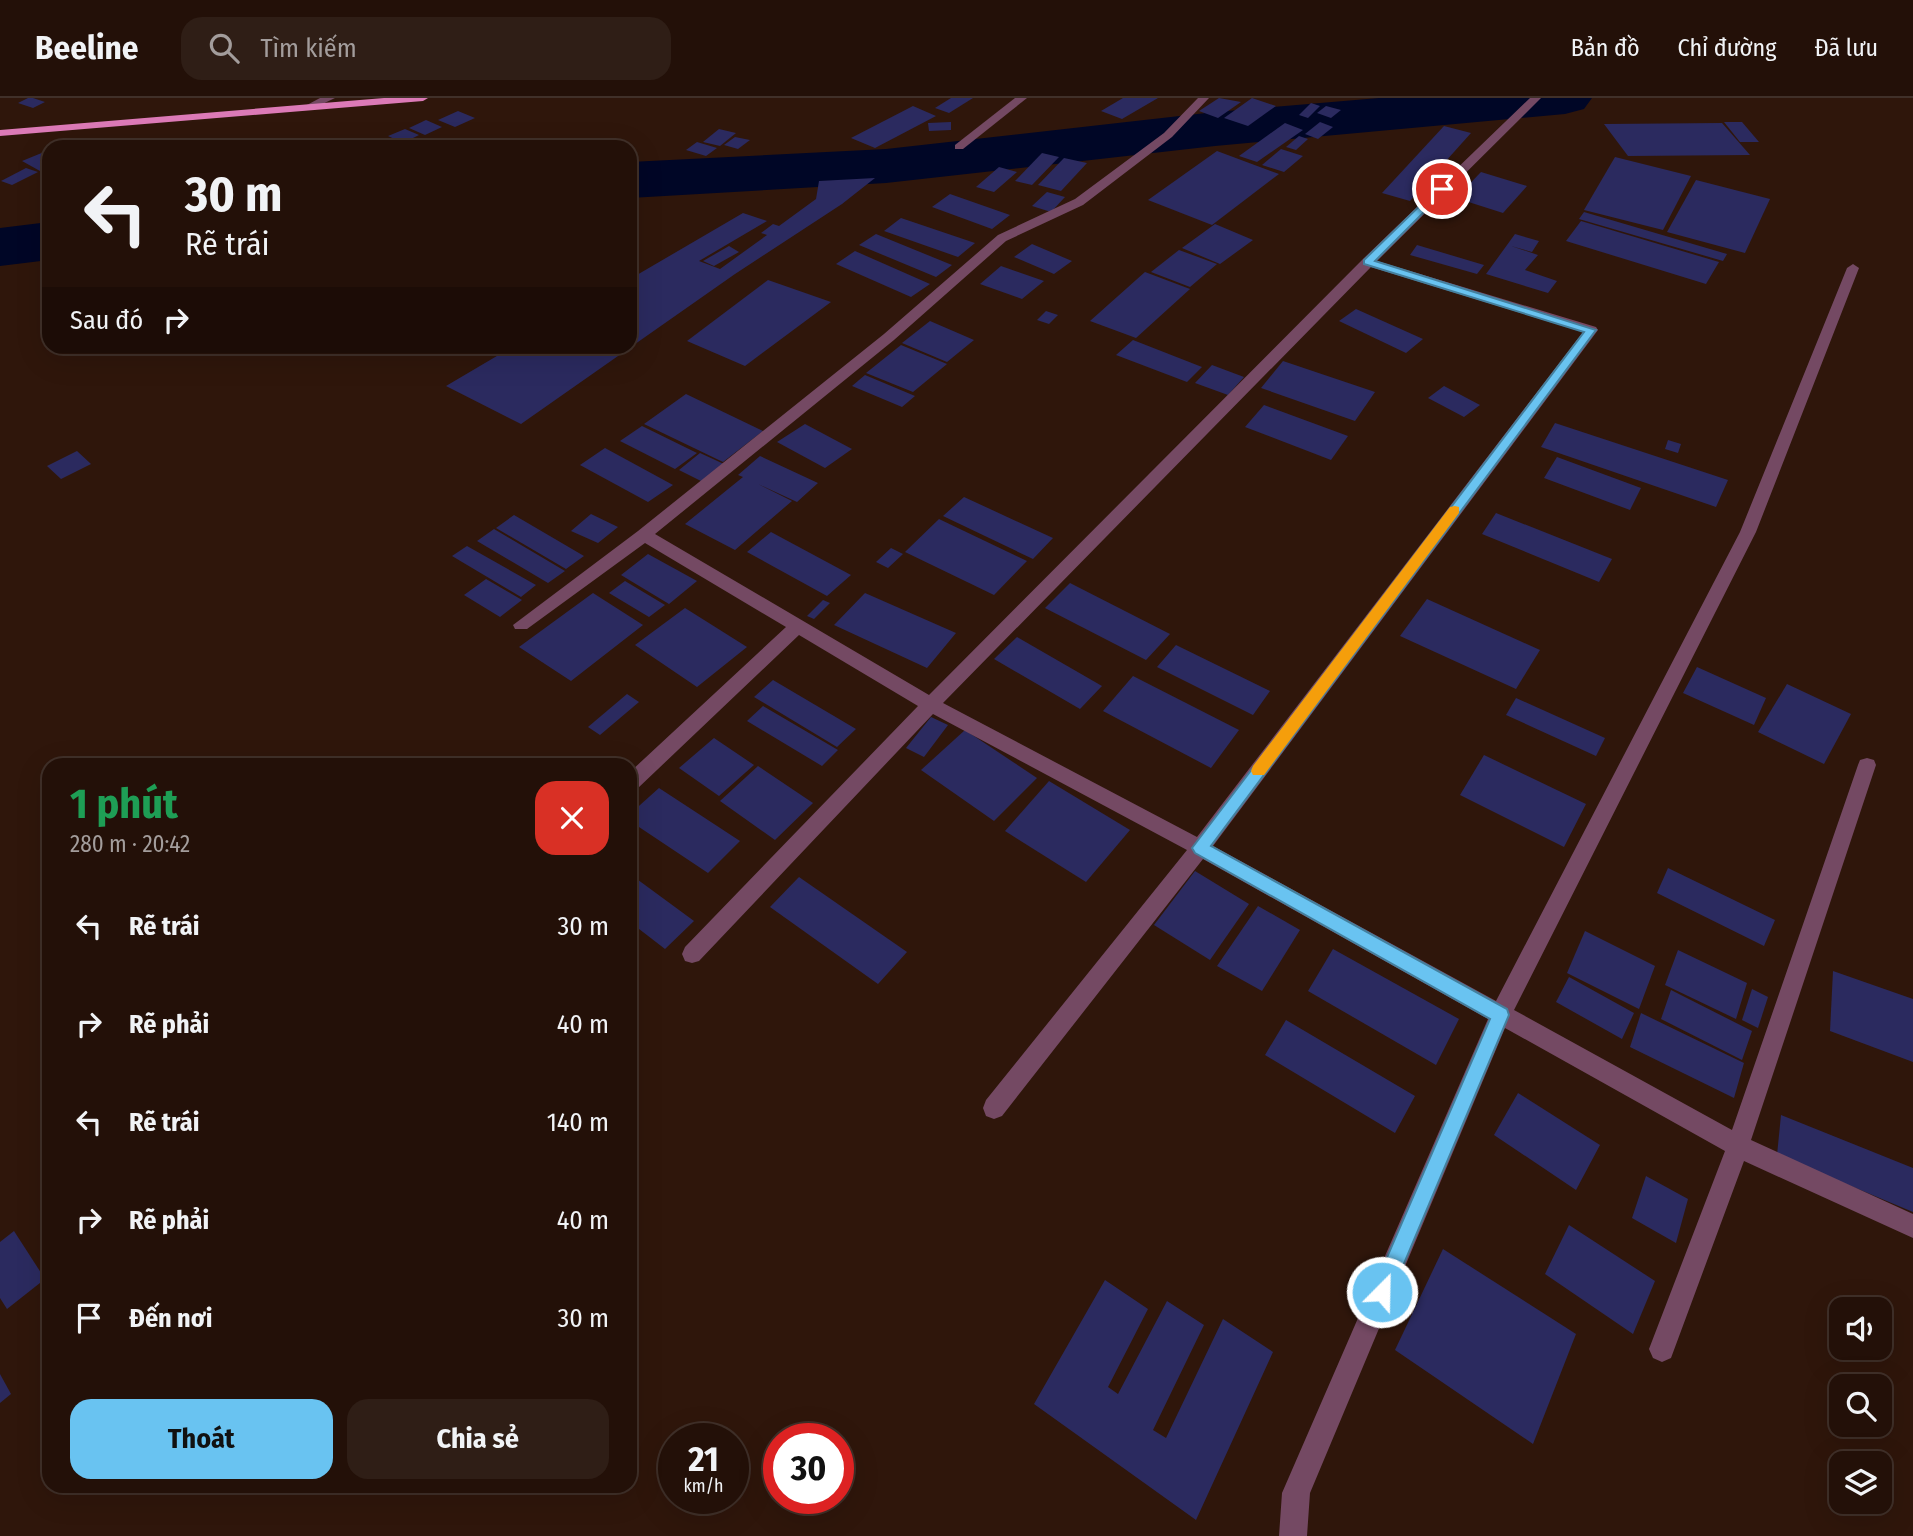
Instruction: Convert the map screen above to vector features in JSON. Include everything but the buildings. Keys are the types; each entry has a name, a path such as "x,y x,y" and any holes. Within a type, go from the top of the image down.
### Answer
{"highway":[{"path":"0,133 422,98"}],"street":[{"path":"310,106 330,98"},
{"path":"959,147 1022,98"},
{"path":"521,625 644,535 888,337 1002,238 1025,225 1080,202 1168,135 1204,98"},
{"path":"692,954 929,704 1367,262 1536,98"},
{"path":"994,1108 1200,848 1591,330 1367,262"},
{"path":"1293,1536 1296,1493 1500,1015 1748,532 1853,268"},
{"path":"644,535 929,704 1200,848 1738,1146 1913,1226"},
{"path":"637,777 797,627"},
{"path":"1662,1349 1738,1146 1867,765"}],"waterway":[{"path":"637,180 886,166 1215,129 1565,98"},
{"path":"0,247 42,242"}],"slow traffic":[{"path":"1258,771 1455,510"}],"route":[{"path":"1382,1292 1500,1015 1200,848 1591,330 1367,262 1442,189"}]}
